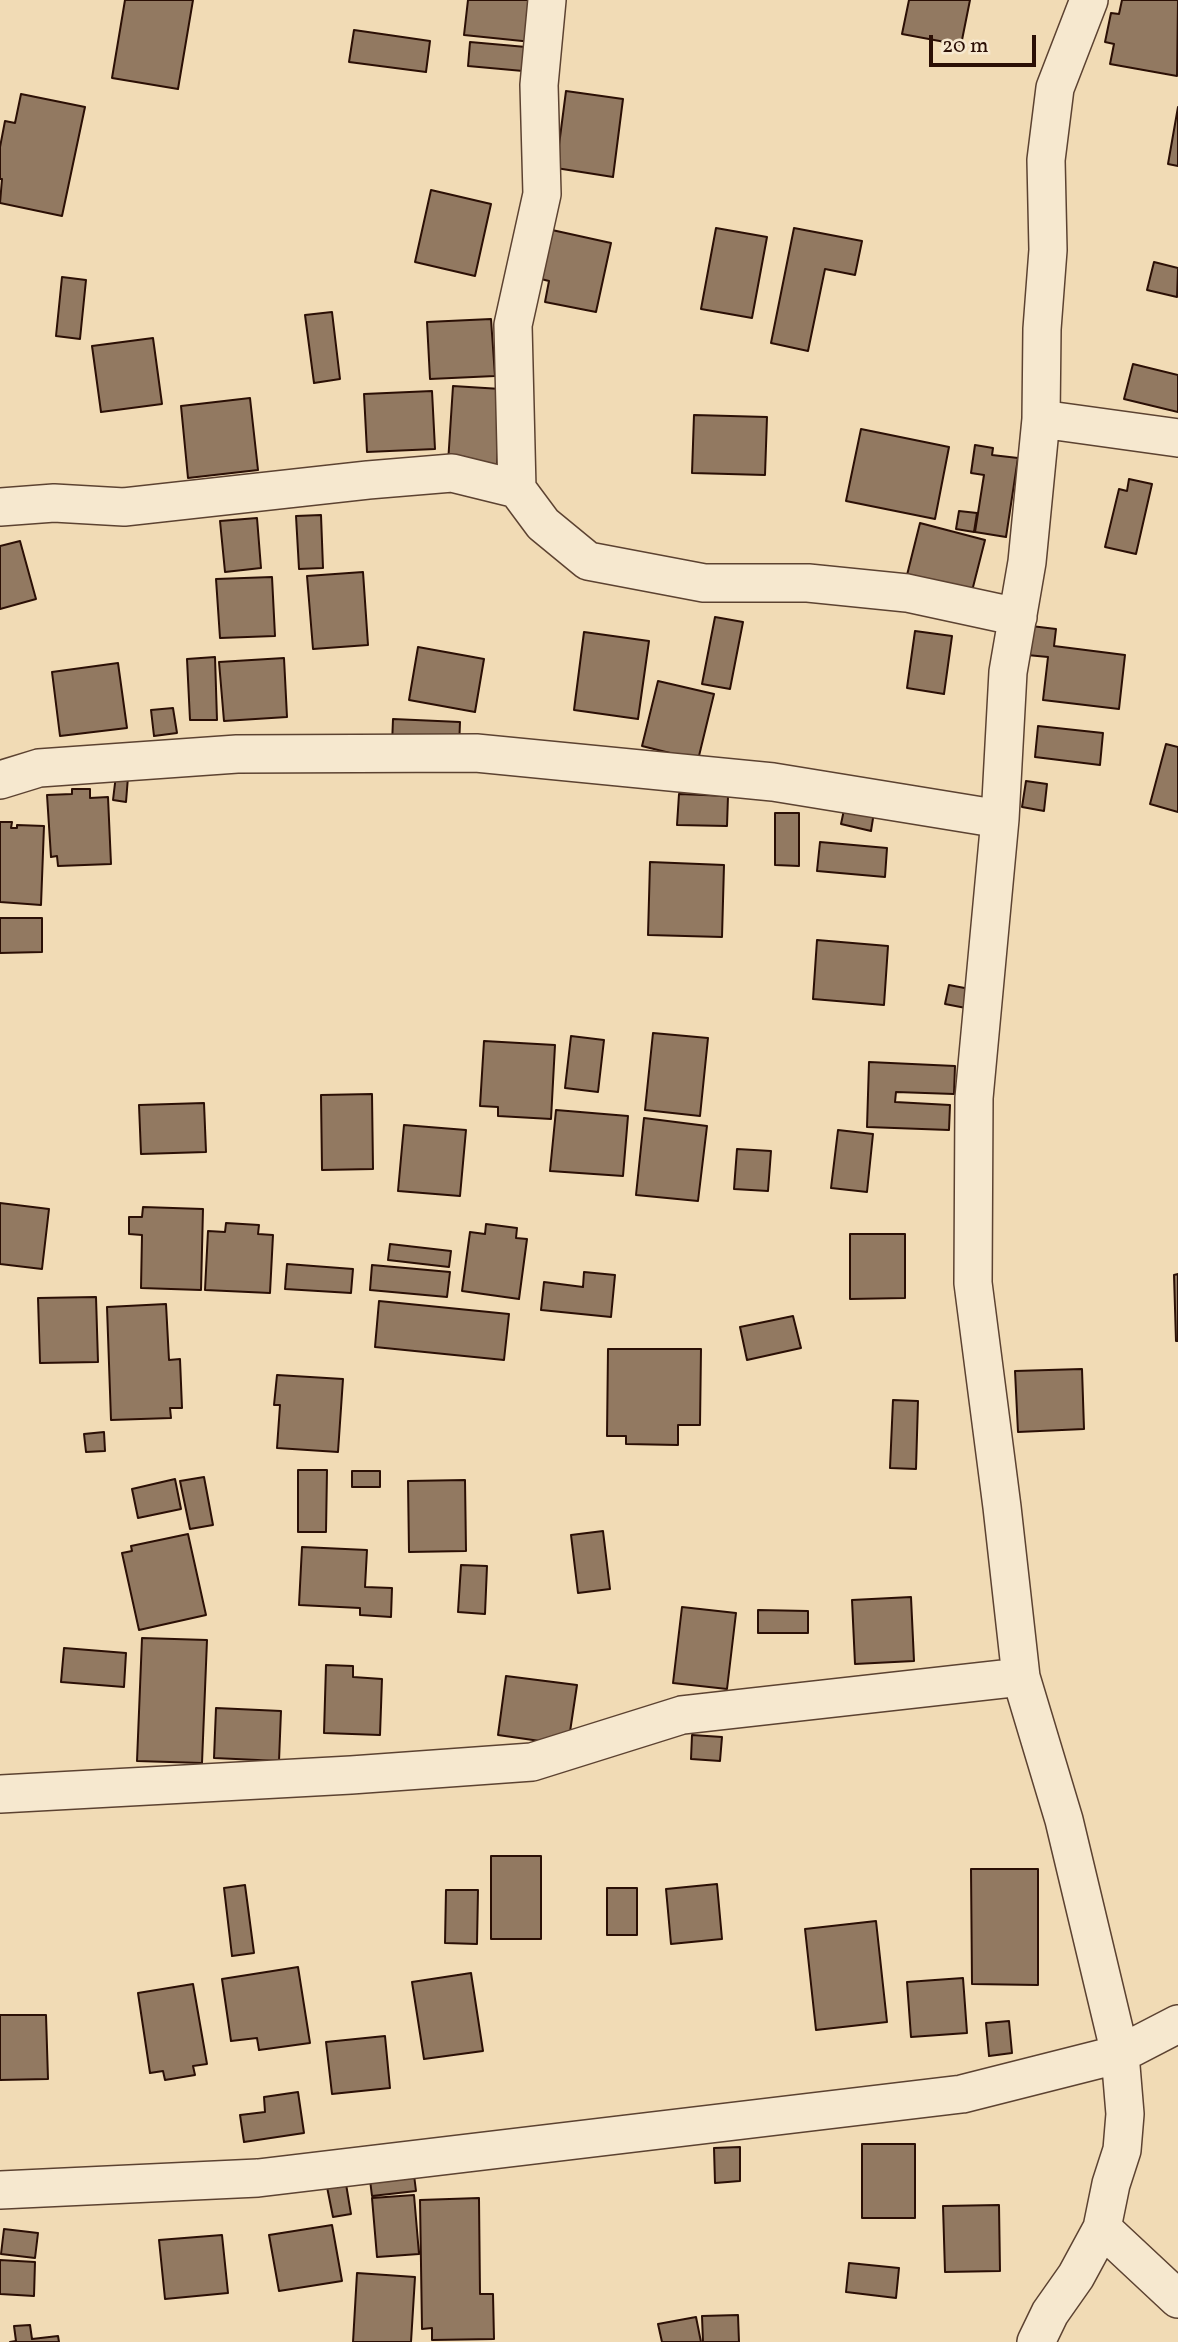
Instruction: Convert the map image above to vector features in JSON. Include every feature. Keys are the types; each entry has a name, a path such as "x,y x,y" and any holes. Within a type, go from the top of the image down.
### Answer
{"street":[{"path":"547,0 539,85 542,194 513,325 517,489 543,523 588,561 704,583 808,583 907,593 1018,617"},
{"path":"1036,2342 1050,2313 1076,2276 1102,2228 1111,2184 1122,2150 1125,2113 1120,2054 1063,1820 1021,1677 973,1283 974,1098 1000,819 1008,672 1028,549 1041,419 1042,329 1048,250 1046,160 1055,88 1090,0"},
{"path":"1041,419 1178,438"},
{"path":"0,508 54,503 124,507 452,473 517,489"},
{"path":"0,780 39,768 237,754 476,753 773,782 1000,819"},
{"path":"0,1794 351,1775 532,1762 682,1715 1021,1677"},
{"path":"0,2190 258,2178 962,2094 1120,2054 1178,2024"},
{"path":"1102,2228 1178,2299"}],"building":[{"path":"125,0 193,0 178,89 112,78"},
{"path":"468,0 536,0 532,42 464,35"},
{"path":"909,0 970,0 961,45 902,34"},
{"path":"1122,0 1178,0 1177,76 1110,64 1114,44 1105,42 1111,13 1119,14"},
{"path":"354,30 430,41 426,72 349,62"},
{"path":"470,42 526,47 523,71 468,66"},
{"path":"566,91 623,99 613,177 556,168"},
{"path":"21,94 85,107 62,216 0,203 0,147 5,121 15,123"},
{"path":"1178,107 1178,166 1168,164"},
{"path":"431,190 491,204 475,276 415,262"},
{"path":"716,228 767,237 752,318 701,309"},
{"path":"794,228 862,241 855,275 825,269 808,351 771,343"},
{"path":"552,230 611,243 596,312 545,302 549,281 541,279"},
{"path":"1154,262 1178,268 1177,297 1147,290"},
{"path":"62,277 86,280 80,339 56,336"},
{"path":"332,312 340,379 314,383 305,315"},
{"path":"491,319 495,376 430,379 427,322"},
{"path":"153,338 162,404 101,412 92,346"},
{"path":"1133,364 1178,375 1178,412 1124,399"},
{"path":"453,386 501,389 497,466 448,463"},
{"path":"432,391 435,449 367,452 364,394"},
{"path":"250,398 258,470 188,478 181,406"},
{"path":"694,415 767,417 765,475 692,473"},
{"path":"861,429 949,447 935,519 846,501"},
{"path":"975,445 993,448 992,455 1018,458 1006,537 975,532 984,475 971,473"},
{"path":"1129,479 1152,484 1136,554 1105,547 1119,489 1127,491"},
{"path":"959,511 977,513 974,532 956,529"},
{"path":"321,515 323,568 299,569 296,516"},
{"path":"257,518 261,568 225,572 220,521"},
{"path":"920,523 985,540 971,595 906,579"},
{"path":"20,541 36,599 0,609 0,546"},
{"path":"363,572 368,645 313,649 307,576"},
{"path":"272,577 275,636 220,638 216,579"},
{"path":"715,617 743,622 730,689 702,684"},
{"path":"1031,626 1056,629 1054,646 1125,655 1119,709 1043,700 1048,657 1027,655"},
{"path":"915,631 952,636 944,694 907,688"},
{"path":"584,632 649,641 638,719 574,710"},
{"path":"418,647 484,659 475,712 409,700"},
{"path":"215,657 217,720 190,720 187,659"},
{"path":"284,658 287,717 224,721 219,662"},
{"path":"118,663 127,728 60,736 52,672"},
{"path":"658,681 714,694 698,760 642,746"},
{"path":"173,708 177,733 154,736 151,710"},
{"path":"393,719 460,722 459,748 392,745"},
{"path":"1038,726 1103,733 1100,765 1035,757"},
{"path":"1166,744 1178,747 1178,812 1150,804"},
{"path":"116,775 128,777 126,802 113,800"},
{"path":"1026,781 1047,784 1044,811 1022,807"},
{"path":"72,789 90,789 90,798 108,797 111,864 58,866 57,856 51,857 47,795 72,794"},
{"path":"679,794 728,796 727,826 677,825"},
{"path":"845,805 874,812 871,831 841,824"},
{"path":"775,813 799,813 799,866 775,865"},
{"path":"0,822 12,822 11,828 17,828 17,825 44,826 41,905 0,902"},
{"path":"820,842 887,848 885,877 817,871"},
{"path":"650,862 724,865 722,937 648,935"},
{"path":"0,918 42,918 42,952 0,953"},
{"path":"817,940 888,946 884,1005 813,999"},
{"path":"949,985 975,990 971,1009 945,1004"},
{"path":"653,1033 708,1038 700,1116 645,1110"},
{"path":"571,1036 604,1040 598,1092 565,1088"},
{"path":"484,1041 555,1045 551,1119 498,1116 498,1107 480,1106"},
{"path":"869,1062 955,1066 954,1094 896,1092 895,1102 950,1105 949,1130 867,1127"},
{"path":"372,1094 373,1169 322,1170 321,1095"},
{"path":"204,1103 206,1152 141,1154 139,1105"},
{"path":"556,1110 628,1116 623,1176 550,1171"},
{"path":"644,1118 707,1126 698,1201 636,1195"},
{"path":"404,1125 466,1130 460,1196 398,1191"},
{"path":"838,1130 873,1134 867,1192 831,1188"},
{"path":"737,1149 771,1151 768,1191 734,1189"},
{"path":"0,1203 49,1209 42,1269 0,1264"},
{"path":"143,1207 203,1209 201,1290 141,1288 142,1235 129,1234 129,1217 142,1217"},
{"path":"226,1223 259,1225 258,1234 273,1235 270,1293 205,1290 208,1231 225,1232"},
{"path":"486,1224 517,1228 516,1238 527,1239 519,1299 462,1291 470,1232 485,1234"},
{"path":"850,1234 905,1234 905,1298 850,1299"},
{"path":"390,1244 451,1251 449,1267 388,1260"},
{"path":"287,1264 353,1269 351,1293 285,1289"},
{"path":"372,1265 450,1272 447,1297 370,1290"},
{"path":"584,1272 615,1275 611,1317 541,1310 544,1282 583,1287"},
{"path":"1178,1274 1178,1341 1176,1341 1174,1275"},
{"path":"96,1297 98,1362 40,1363 38,1298"},
{"path":"379,1301 509,1314 504,1360 375,1347"},
{"path":"166,1304 169,1360 180,1359 182,1408 170,1408 171,1418 111,1420 107,1307"},
{"path":"793,1316 801,1348 747,1360 740,1327"},
{"path":"608,1349 701,1349 700,1425 678,1425 678,1445 626,1444 626,1436 607,1436"},
{"path":"1082,1369 1084,1429 1018,1432 1015,1371"},
{"path":"277,1375 343,1379 338,1452 277,1448 280,1405 274,1405"},
{"path":"893,1400 918,1401 916,1469 890,1468"},
{"path":"104,1432 105,1451 86,1452 84,1434"},
{"path":"298,1470 327,1470 326,1532 298,1532"},
{"path":"352,1471 380,1471 380,1487 352,1487"},
{"path":"204,1477 213,1525 190,1529 180,1481"},
{"path":"175,1479 181,1509 138,1518 132,1489"},
{"path":"465,1480 466,1551 409,1552 408,1481"},
{"path":"603,1531 610,1589 578,1593 571,1535"},
{"path":"188,1534 206,1615 139,1630 122,1553 132,1551 131,1546"},
{"path":"302,1547 367,1550 365,1587 392,1588 391,1617 360,1615 360,1608 299,1605"},
{"path":"461,1565 487,1566 485,1614 458,1612"},
{"path":"911,1597 914,1661 855,1664 852,1600"},
{"path":"682,1607 736,1613 727,1689 673,1683"},
{"path":"758,1610 808,1611 808,1633 758,1633"},
{"path":"142,1638 207,1640 202,1763 137,1761"},
{"path":"64,1648 126,1653 124,1687 61,1682"},
{"path":"326,1665 353,1666 353,1677 382,1679 380,1735 324,1733"},
{"path":"506,1676 577,1685 568,1745 498,1735"},
{"path":"216,1708 281,1711 279,1761 214,1758"},
{"path":"692,1735 722,1737 720,1761 691,1759"},
{"path":"491,1856 541,1856 541,1939 491,1939"},
{"path":"971,1869 1038,1869 1038,1985 972,1984"},
{"path":"717,1884 722,1939 671,1944 666,1889"},
{"path":"245,1885 254,1953 232,1956 224,1888"},
{"path":"607,1888 637,1888 637,1935 607,1935"},
{"path":"446,1890 478,1890 477,1944 445,1943"},
{"path":"876,1921 887,2022 816,2030 805,1929"},
{"path":"298,1967 310,2043 259,2050 257,2038 231,2041 222,1979"},
{"path":"471,1973 483,2051 424,2059 412,1982"},
{"path":"963,1978 967,2033 911,2037 907,1982"},
{"path":"193,1984 207,2064 193,2066 195,2075 165,2080 163,2071 150,2073 138,1993"},
{"path":"0,2015 46,2015 48,2079 0,2080"},
{"path":"1009,2021 1012,2053 989,2056 986,2023"},
{"path":"385,2036 390,2088 332,2094 326,2042"},
{"path":"298,2092 304,2133 244,2142 240,2115 265,2112 264,2097"},
{"path":"862,2144 915,2144 915,2218 862,2218"},
{"path":"740,2147 740,2181 715,2183 714,2148"},
{"path":"414,2175 416,2191 372,2196 370,2180"},
{"path":"346,2184 351,2214 333,2217 327,2187"},
{"path":"414,2195 419,2254 377,2257 372,2198"},
{"path":"479,2198 480,2294 493,2294 494,2339 432,2340 432,2328 422,2329 420,2200"},
{"path":"999,2205 1000,2271 945,2272 943,2206"},
{"path":"332,2225 342,2281 279,2291 269,2235"},
{"path":"4,2229 38,2233 35,2258 1,2254"},
{"path":"222,2235 228,2293 165,2299 159,2240"},
{"path":"0,2260 35,2262 34,2296 0,2294"},
{"path":"849,2263 899,2268 896,2298 846,2292"},
{"path":"357,2273 415,2277 411,2342 353,2342"},
{"path":"738,2315 739,2342 703,2342 702,2316"},
{"path":"696,2317 701,2342 662,2342 658,2324"},
{"path":"30,2325 32,2339 58,2336 59,2342 10,2342 16,2341 14,2326"}]}
